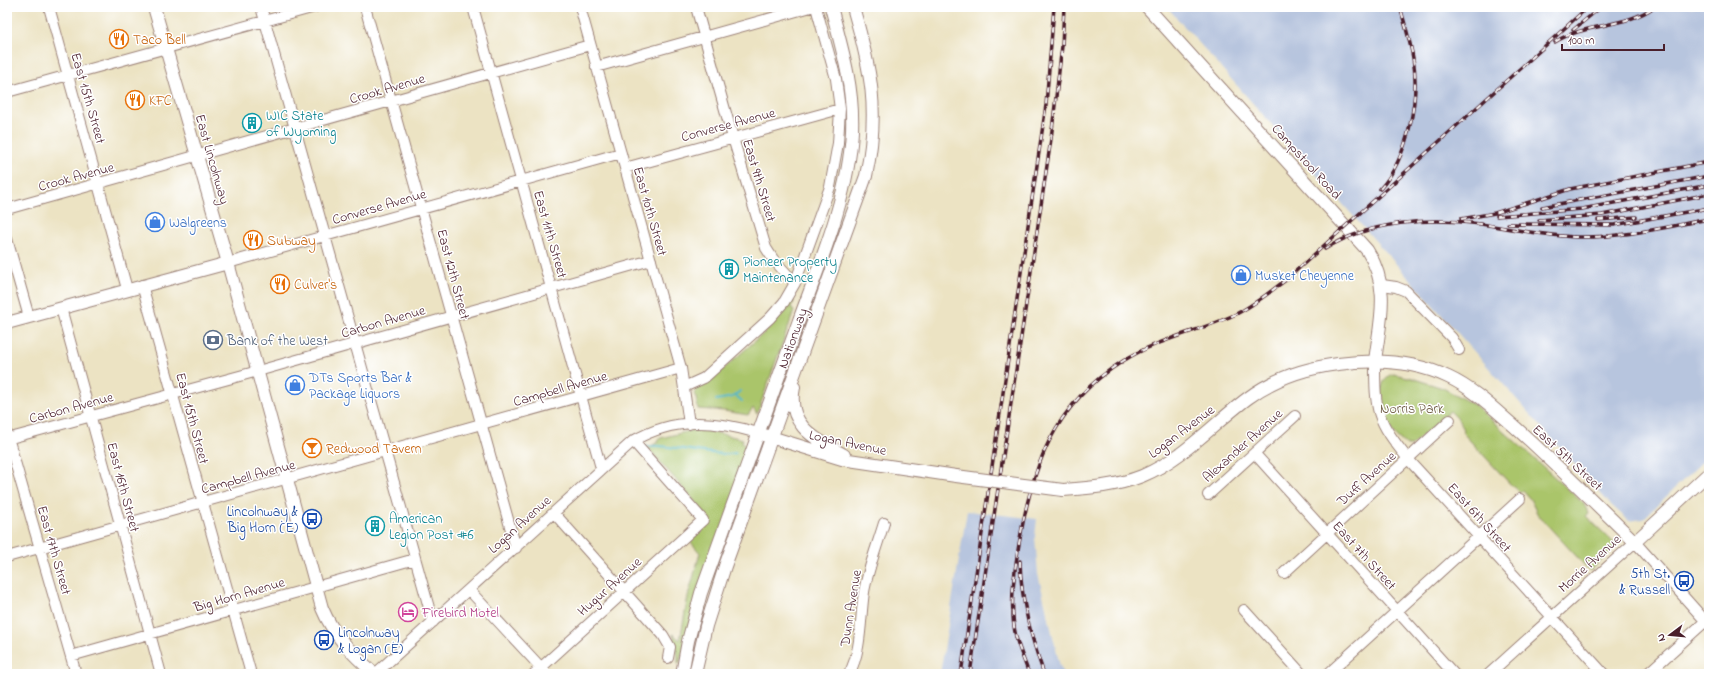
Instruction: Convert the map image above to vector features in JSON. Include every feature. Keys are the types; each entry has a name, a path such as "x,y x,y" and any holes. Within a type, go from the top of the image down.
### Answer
{"main road":[{"name":"East Lincolnway","path":"154,7 228,263 316,587 326,617 333,629 349,650 375,674"},
{"name":"Nationway","path":"695,674 702,642 717,590 860,195 873,140 873,94 867,62 853,7"},
{"name":"Campstool Road","path":"1147,7 1367,250 1379,271 1383,298 1375,361"},
{"name":"Nationway","path":"682,674 688,642 702,593 825,247 850,156 853,120 852,96 834,8"},
{"name":"Converse Avenue","path":"7,323 142,285 228,263"},
{"name":"Logan Avenue","path":"758,433 820,453 854,461 956,476 1063,490 1112,485 1151,472 1177,456 1248,398 1283,377 1322,366 1375,361"},
{"name":"East 5th Street","path":"1375,361 1395,362 1431,371 1466,387 1552,461 1635,542"},
{"path":"798,363 792,396 794,409 799,422 816,439 854,461"},
{"name":"Morrie Avenue","path":"1635,542 1709,473"}],"street":[{"name":"East 15th Street","path":"49,7 128,289"},
{"path":"261,7 433,622"},
{"path":"7,92 315,7"},
{"name":"East 12th Street","path":"365,7 516,548"},
{"name":"East 11th Street","path":"473,7 601,468"},
{"name":"East 10th Street","path":"580,7 681,368 689,424"},
{"name":"East 9th Street","path":"696,7 766,248 773,259 794,283"},
{"path":"596,67 811,7"},
{"path":"684,387 704,378 770,318 784,302 794,283 830,187 838,143 840,109 836,79 816,7"},
{"name":"Crook Avenue","path":"7,209 590,45"},
{"name":"Converse Avenue","path":"625,168 840,109"},
{"name":"Converse Avenue","path":"228,263 422,210 620,153"},
{"path":"7,239 29,317"},
{"name":"Carbon Avenue","path":"7,437 90,417 172,393 258,371 651,260"},
{"name":"East 15th Street","path":"142,285 251,674"},
{"path":"1382,285 1396,286 1406,291 1452,338 1459,350"},
{"name":"East 16th Street","path":"61,308 162,674"},
{"name":"East 6th Street","path":"1375,361 1375,395 1381,422 1388,435 1408,459 1604,674"},
{"name":"Campbell Avenue","path":"7,557 681,368"},
{"name":"Alexander Avenue","path":"1208,495 1255,454 1295,416"},
{"name":"Duff Avenue","path":"1284,573 1450,420"},
{"name":"Logan Avenue","path":"375,674 516,548 601,468 645,434 663,428 689,424 722,424 758,433"},
{"name":"East 17th Street","path":"7,437 76,674"},
{"name":"Hugur Avenue","path":"541,672 625,591 703,520 633,442"},
{"name":"East 7th Street","path":"1255,454 1454,674"},
{"path":"1328,674 1520,499"},
{"path":"554,513 625,591 668,643 668,658"},
{"name":"Dunn Avenue","path":"849,674 854,664 867,577 884,523"},
{"name":"Morrie Avenue","path":"1489,674 1635,542"},
{"name":"East 5th Street","path":"1635,542 1708,621"},
{"name":"Big Horn Avenue","path":"71,656 415,559"},
{"path":"469,590 541,672"},
{"path":"1244,610 1302,674"},
{"path":"1647,674 1708,621"}],"shaded area":[{"path":"1167,7 1709,7 1709,455 1643,519 1629,521 1610,504"},
{"path":"967,511 1037,519 1035,537 1038,574 1063,674 940,674"}],"green space":[{"path":"790,298 794,301 791,308 794,311 757,414 753,408 748,415 698,409 695,393 698,387 710,381 765,332 776,320"},
{"name":"Norris Park","path":"1393,374 1443,388 1476,406 1583,503 1589,513 1586,516 1615,544 1614,549 1590,571 1538,515 1530,499 1522,490 1520,492 1512,486 1462,432 1464,430 1460,421 1450,411 1411,446 1407,446 1395,435 1387,422 1382,402 1381,393 1383,384 1387,378"},
{"path":"693,430 704,430 743,439 742,443 749,449 678,664 678,656 673,634 680,640 688,596 700,553 690,541 703,528 706,520 703,511 648,448 658,442 657,440 661,438"}],"waterway":[{"path":"716,400 733,397 740,391"},
{"path":"735,395 742,401"},
{"path":"643,448 660,446 713,453 736,453"}],"railway":[{"path":"961,674 1046,105 1054,7"},
{"path":"970,674 1051,139 1062,46 1064,7"},
{"path":"1380,189 1390,176 1405,144 1410,127 1415,91 1413,58 1400,7"},
{"path":"1029,674 1016,637 1013,614 1014,579 1024,516 1039,464 1050,440 1063,418 1079,397 1099,378 1136,353 1234,315 1255,303 1274,289 1287,279 1588,7"},
{"path":"1573,30 1601,7"},
{"path":"1555,42 1579,31 1631,19 1654,7"},
{"path":"1461,219 1495,213 1570,189 1709,162"},
{"path":"1542,207 1709,176"},
{"path":"1497,216 1582,209 1709,185"},
{"path":"1539,220 1602,215 1709,194"},
{"path":"1508,224 1614,225 1709,208"},
{"path":"1598,220 1636,217"},
{"path":"1325,249 1361,232 1400,223 1421,221 1461,222 1541,234 1594,237 1627,234 1709,219"},
{"path":"1020,561 1022,590 1025,605 1035,646 1044,674"}],"place":[{"name":"Taco Bell","path":"119,39"},
{"name":"KFC","path":"135,100"},
{"name":"WIC State of Wyoming","path":"252,123"},
{"name":"Walgreens","path":"155,222"},
{"name":"Subway","path":"253,240"},
{"name":"Pioneer Property Maintenance","path":"729,269"},
{"name":"Musket Cheyenne","path":"1241,275"},
{"name":"Culver's","path":"280,284"},
{"name":"Bank of the West","path":"213,340"},
{"name":"DTs Sports Bar & Package Liquors","path":"295,385"},
{"name":"Redwood Tavern","path":"312,448"},
{"name":"Lincolnway & Big Horn (E)","path":"312,519"},
{"name":"American Legion Post #6","path":"375,526"},
{"name":"5th St. & Russell","path":"1684,581"},
{"name":"Firebird Motel","path":"408,612"},
{"name":"Lincolnway & Logan (E)","path":"324,640"}]}
